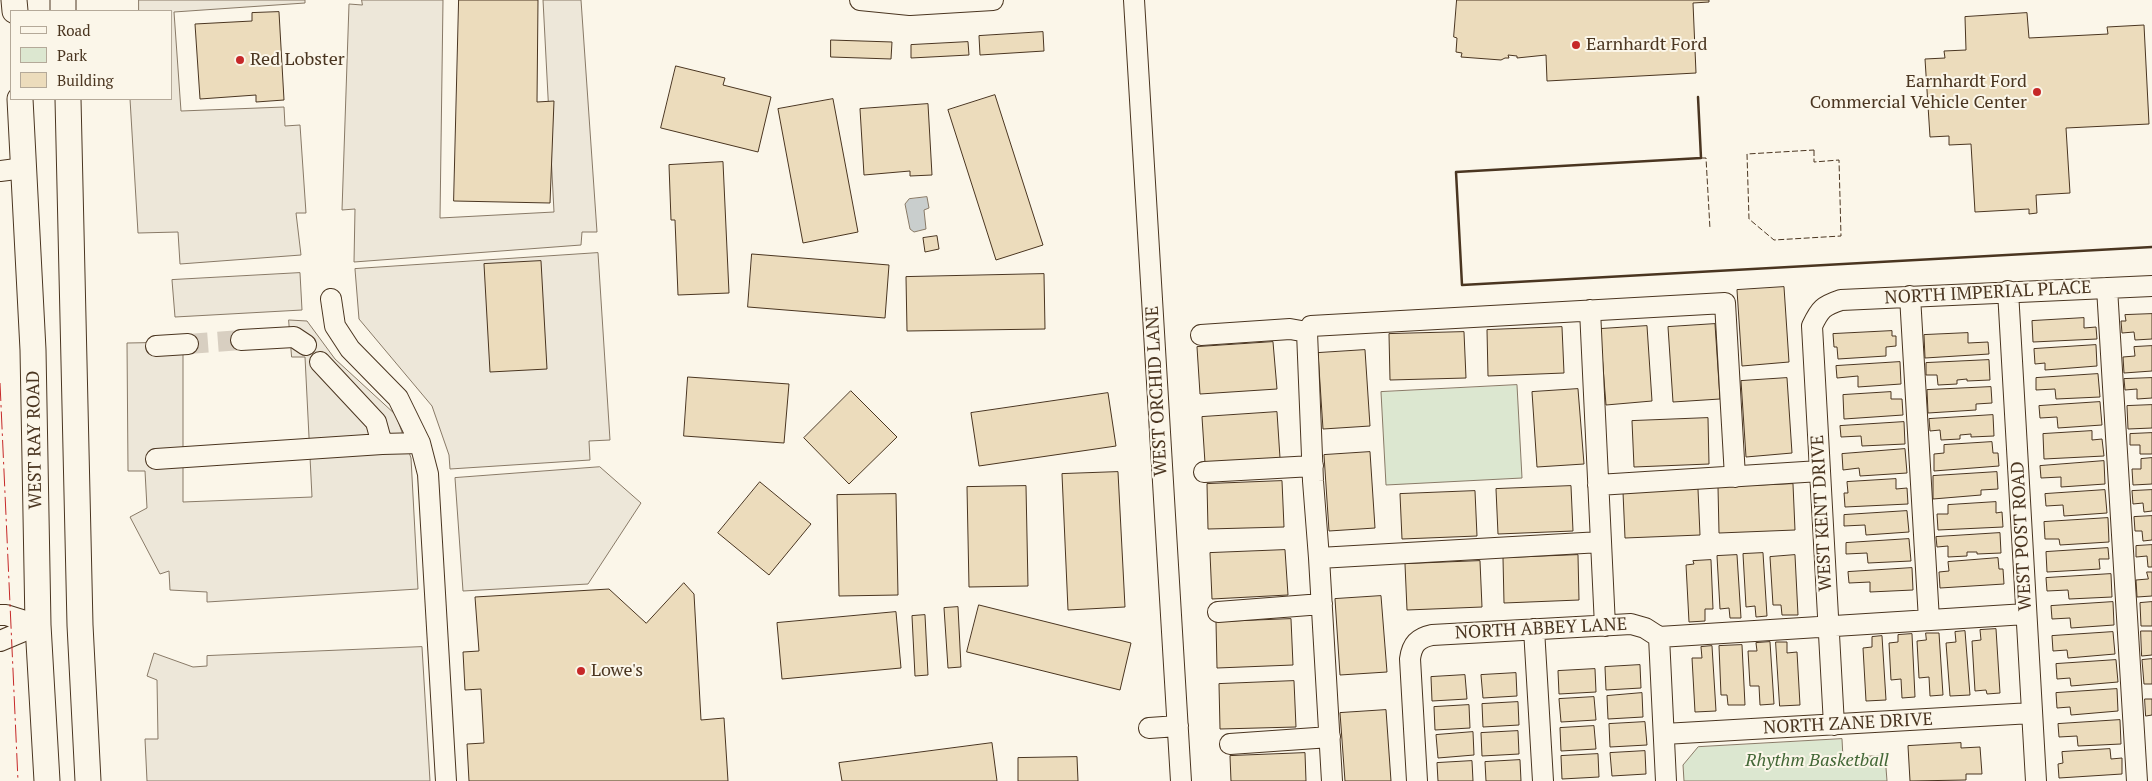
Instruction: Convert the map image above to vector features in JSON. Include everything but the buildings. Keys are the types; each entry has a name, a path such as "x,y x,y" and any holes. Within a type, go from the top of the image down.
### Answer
{"main road":[{"name":"WEST RAY ROAD","path":"20,100 33,350 38,626 47,781"},
{"path":"68,100 80,625 88,781"}],"street":[{"path":"860,0 910,5 993,0"},
{"name":"WEST ORCHID LANE","path":"1134,0 1181,781"},
{"path":"0,171 24,168"},
{"name":"NORTH IMPERIAL PLACE","path":"1826,305 1841,300 2152,286"},
{"path":"2107,288 2137,781"},
{"name":"WEST POST ROAD","path":"2008,291 2036,781"},
{"path":"1910,296 1929,620"},
{"path":"331,299 335,326 350,348 398,398 420,443 428,474 446,781"},
{"path":"1332,781 1313,466 1307,332 1311,326 1724,303 1735,477"},
{"name":"WEST KENT DRIVE","path":"1826,305 1818,313 1812,326 1834,725"},
{"path":"1590,310 1605,626"},
{"path":"1201,335 1290,329 1307,332"},
{"path":"241,340 294,337 306,345"},
{"path":"156,346 188,344"},
{"path":"320,362 376,422 382,444"},
{"path":"156,459 420,443"},
{"path":"1204,472 1313,466"},
{"path":"1598,485 1820,471"},
{"path":"1319,558 1600,542"},
{"path":"1218,612 1322,604"},
{"path":"1666,781 1659,637 2026,614"},
{"path":"0,615 6,615 38,626"},
{"name":"NORTH ABBEY LANE","path":"1417,781 1410,659 1411,649 1419,638 1432,635 1632,624 1645,628 1659,637"},
{"path":"0,640 5,640 38,626"},
{"path":"1534,630 1543,781"},
{"name":"NORTH ZANE DRIVE","path":"1664,734 2032,713"},
{"path":"1149,728 1178,726"},
{"path":"1230,744 1330,737"}],"green space":[{"path":"1517,385 1522,478 1386,485 1381,392"},
{"name":"Rhythm Basketball","path":"1842,739 1843,758 1885,755 1887,781 1684,781 1683,765 1698,747"}],"shaded area":[{"path":"139,0 305,0 305,3 174,12 181,111 284,107 285,126 300,125 306,213 296,213 301,255 180,264 178,232 138,233 130,100 172,100 172,10 139,10"},
{"path":"362,0 443,0 440,218 554,212 543,0 581,0 597,232 582,232 581,245 354,262 355,209 342,210 349,4 362,5"},
{"path":"927,197 929,208 924,210 926,229 914,232 910,229 905,204 909,199"},
{"path":"598,253 610,440 589,441 590,460 450,469 449,455 432,406 359,319 355,269"},
{"path":"300,273 302,310 175,317 172,280"},
{"path":"289,320 307,321 335,359 396,415 411,458 418,589 207,602 207,592 170,590 169,571 160,574 130,517 147,508 145,471 128,471 127,343 183,342 183,502 312,497 305,357 292,357"},
{"path":"600,467 641,503 588,584 463,591 455,478"},
{"path":"422,647 430,781 147,781 145,739 158,739 157,680 147,676 154,653 193,667 207,666 207,656"}],"tunnel":[{"path":"188,344 241,340"}],"fence":[{"path":"1814,150 1814,162 1839,160 1841,236 1774,240 1749,219 1747,154 1814,150"},
{"path":"1701,158 1706,158 1710,229"}],"wall":[{"path":"1698,97 1701,158 1456,172 1462,285 2152,247"}],"power":[{"path":"0,383 18,781"}],"place":[{"name":"Earnhardt Ford","path":"1576,45"},
{"name":"Red Lobster","path":"240,60"},
{"name":"Earnhardt Ford Commercial Vehicle Center","path":"2037,92"},
{"name":"Lowe's","path":"581,671"}]}
